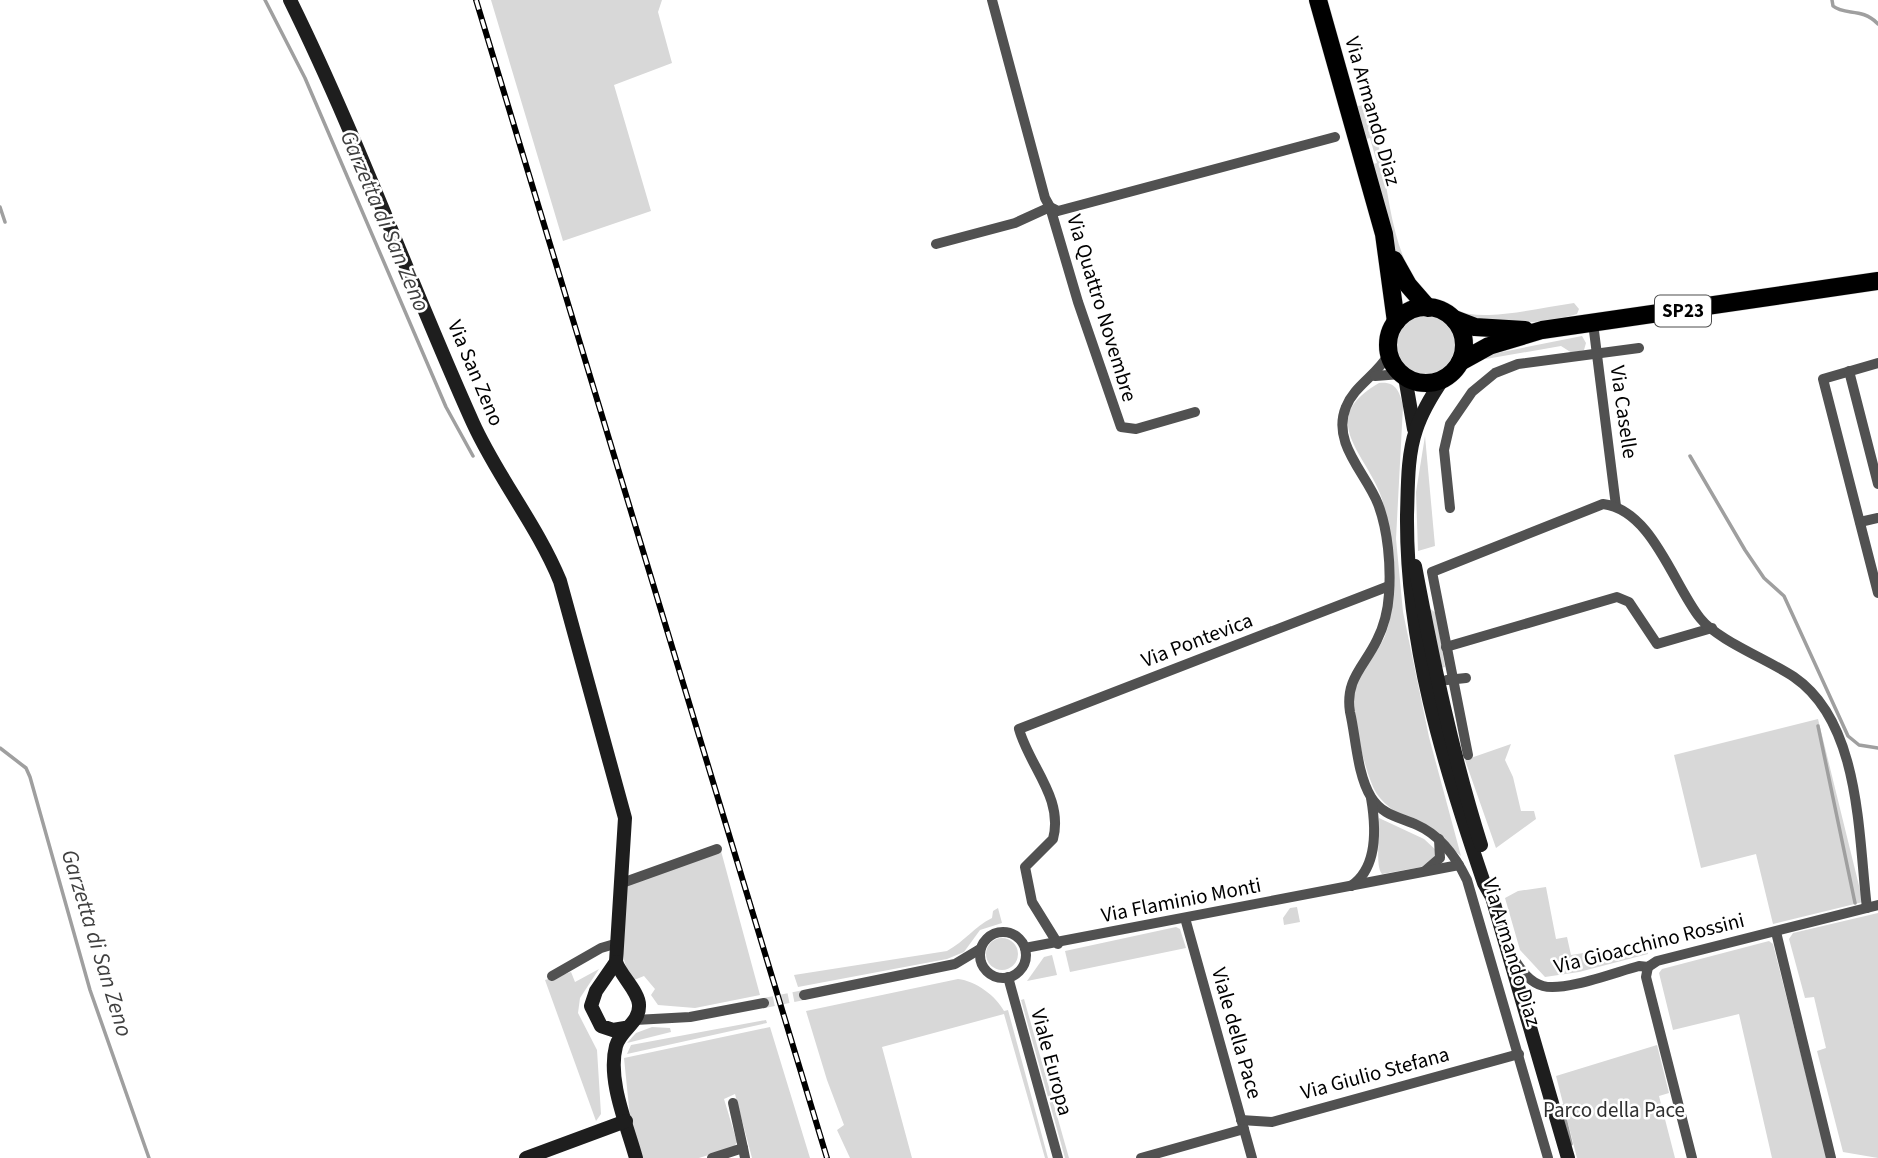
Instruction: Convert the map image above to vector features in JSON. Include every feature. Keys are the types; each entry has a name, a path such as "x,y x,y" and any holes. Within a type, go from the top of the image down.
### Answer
{"main road":[{"name":"Via Armando Diaz","path":"1318,0 1384,234 1396,322"},
{"name":"Via Armando Diaz","path":"1384,234 1408,285 1428,307"},
{"name":"SP23","path":"1454,320 1487,329 1542,330 1823,292 1878,281"},
{"name":"SP23","path":"1823,292 1878,291"},
{"path":"1428,307 1442,311 1454,320 1464,340 1460,362 1443,379 1423,383 1403,375 1389,354 1388,339 1396,322 1410,311 1428,307"},
{"name":"SP23","path":"1460,362 1489,346 1542,330"}],"street":[{"name":"Via San Zeno","path":"290,0 489,455 544,546 566,600 624,805 616,962"},
{"name":"Via Quattro Novembre","path":"992,0 1045,198 1121,427 1136,429 1195,412"},
{"name":"Via Quattro Novembre","path":"1050,207 1058,211 1072,210 1335,137"},
{"name":"Via Quattro Novembre","path":"936,244 1015,223 1050,207"},
{"name":"Via Caselle","path":"1593,323 1616,506"},
{"path":"1450,508 1444,450 1450,424 1472,391 1494,373 1518,364 1639,348"},
{"path":"1345,889 1357,882 1367,869 1372,854 1373,817 1350,712 1349,693 1355,672 1381,631 1389,586 1379,507 1346,444 1342,425 1349,399 1375,376 1389,354"},
{"path":"1878,363 1824,379 1878,593"},
{"path":"1849,371 1878,484"},
{"path":"1375,376 1403,375"},
{"name":"Via Armando Diaz","path":"1403,375 1415,434"},
{"name":"Via Armando Diaz","path":"1443,379 1426,405 1415,434 1407,523 1409,583 1420,662 1449,780 1484,883 1492,897 1568,1158"},
{"name":"Via Armando Diaz","path":"1492,897 1492,881 1459,776 1444,681 1446,647 1432,572 1603,504 1616,506"},
{"path":"1616,506 1646,531 1701,620 1812,690 1825,710 1847,753 1873,907"},
{"path":"1860,522 1878,518"},
{"name":"Via Armando Diaz","path":"1407,523 1421,596 1468,755"},
{"name":"Via Pontevica","path":"1058,944 1032,902 1025,867 1053,839 1055,816 1047,788 1028,755 1019,729 1389,586"},
{"path":"1421,596 1439,608"},
{"path":"1446,647 1617,597 1629,602 1657,644 1712,628"},
{"name":"Via Armando Diaz","path":"1420,662 1444,681"},
{"path":"1444,681 1466,678"},
{"name":"Via Armando Diaz","path":"1370,796 1387,813 1421,827 1439,839 1459,865 1472,896 1548,1158"},
{"path":"1373,817 1387,813"},
{"path":"1422,873 1440,858 1439,839"},
{"path":"622,883 717,849"},
{"name":"Via Flaminio Monti","path":"1025,948 1383,882 1459,865"},
{"path":"1367,869 1373,880 1383,882"},
{"name":"Via Gioacchino Rossini","path":"1507,948 1522,972 1534,983 1545,987 1639,966 1648,967 1657,961 1873,907"},
{"name":"Viale della Pace","path":"1185,918 1252,1158"},
{"path":"804,995 955,964 983,967 996,977 1008,977 1023,966 1025,948 1012,933 999,932 987,938 980,949 955,964"},
{"name":"Via Gioacchino Rossini","path":"1776,932 1832,1158"},
{"path":"552,976 606,945 618,943"},
{"path":"980,949 983,967"},
{"path":"616,962 627,985 639,999 662,1016"},
{"path":"616,962 596,991 591,1006 596,1020 615,1049 617,1089 636,1158"},
{"path":"1648,967 1646,976 1692,1158"},
{"name":"Viale Europa","path":"1008,977 1058,1158"},
{"path":"601,986 614,982 627,985"},
{"path":"615,1049 630,1024 639,999"},
{"path":"601,1026 613,1030 662,1016 690,1017 764,1003"},
{"name":"Via Giulio Stefana","path":"1141,1158 1243,1124 1272,1122 1519,1054"},
{"path":"712,1158 744,1153 733,1103"},
{"path":"526,1158 626,1121"}],"green space":[{"path":"491,0 662,0 658,12 672,63 614,85 651,211 563,241"},
{"path":"1366,105 1380,150 1390,210 1405,262 1418,284 1435,301 1458,312 1489,315 1574,303 1579,309 1577,314 1531,322 1483,321 1438,305 1420,291 1398,261 1384,221 1370,165 1377,163 1370,138 1366,139 1355,111 1357,106"},
{"path":"1426,315 1443,320 1451,328 1456,345 1451,362 1443,370 1426,375 1409,370 1401,362 1396,345 1401,328 1409,320"},
{"path":"1582,336 1586,343 1584,350 1572,353 1561,346 1480,360 1487,355"},
{"path":"1379,383 1396,388 1403,406 1396,539 1403,612 1429,737 1461,856 1400,816 1380,798 1374,789 1361,749 1355,715 1356,686 1385,636 1391,611 1386,518 1382,499 1351,438 1348,424 1350,410 1360,397"},
{"path":"1425,436 1435,546 1418,551 1416,492"},
{"path":"1429,608 1436,613 1445,667 1440,668"},
{"path":"1818,719 1863,902 1773,924 1756,854 1701,868 1674,755"},
{"path":"1511,744 1505,760 1513,777 1521,811 1534,811 1536,819 1496,848 1465,760"},
{"path":"1379,818 1424,839 1438,852 1427,866 1382,874 1378,857"},
{"path":"721,851 760,995 695,1008 658,1005 651,995 655,989 644,976 634,980 624,960 622,935 627,885"},
{"path":"1546,887 1556,939 1567,937 1571,955 1596,951 1599,962 1647,950 1648,954 1579,972 1545,977 1520,950 1505,898 1518,891"},
{"path":"1297,907 1300,922 1284,925 1283,918 1290,908"},
{"path":"998,908 1002,923 980,930 964,952 947,959 798,987 794,975 947,951 992,918 993,911"},
{"path":"1878,913 1878,1158 1843,1152 1817,1051 1826,1048 1814,997 1805,998 1789,939 1793,933"},
{"path":"1176,927 1180,929 1186,948 1070,972 1065,951"},
{"path":"1002,938 1013,943 1018,954 1013,965 1002,970 991,965 986,954 991,943"},
{"path":"1769,941 1773,944 1827,1158 1772,1158 1739,1014 1673,1030 1659,973 1662,969"},
{"path":"1052,955 1057,975 1027,981 1044,957"},
{"path":"599,969 580,998 578,1013 597,1050 601,1114 596,1121 545,980 571,972 575,982"},
{"path":"958,979 985,990 1004,1011 1008,1010 1048,1158 1045,1158 1004,1014 882,1047 912,1158 850,1158 837,1130 844,1125 806,1011"},
{"path":"1024,999 1069,1158 1065,1158 1021,1000"},
{"path":"766,1020 767,1023 627,1054 631,1045"},
{"path":"652,1027 670,1028 671,1032 627,1043 636,1033"},
{"path":"770,1027 810,1158 752,1158 735,1094 724,1099 737,1142 734,1147 699,1158 640,1158 631,1127 624,1058"},
{"name":"Parco della Pace","path":"1657,1045 1669,1093 1659,1096 1675,1158 1577,1158 1556,1076"}],"waterway":[{"name":"Garzetta di San Zeno","path":"265,0 305,78 446,407 473,456"},
{"path":"1832,0 1833,6 1838,9 1866,15 1878,24"},
{"name":"Garzetta di San Zeno","path":"0,207 5,222"},
{"path":"1690,456 1745,550 1764,578 1784,596 1848,736 1859,745 1878,748"},
{"path":"1818,726 1855,903"},
{"name":"Garzetta di San Zeno","path":"0,748 26,768 30,777 90,990 149,1158"},
{"path":"1562,1106 1571,1144"}],"tunnel":[{"path":"764,1003 804,995"}],"railway":[{"path":"476,0 827,1158"}]}
